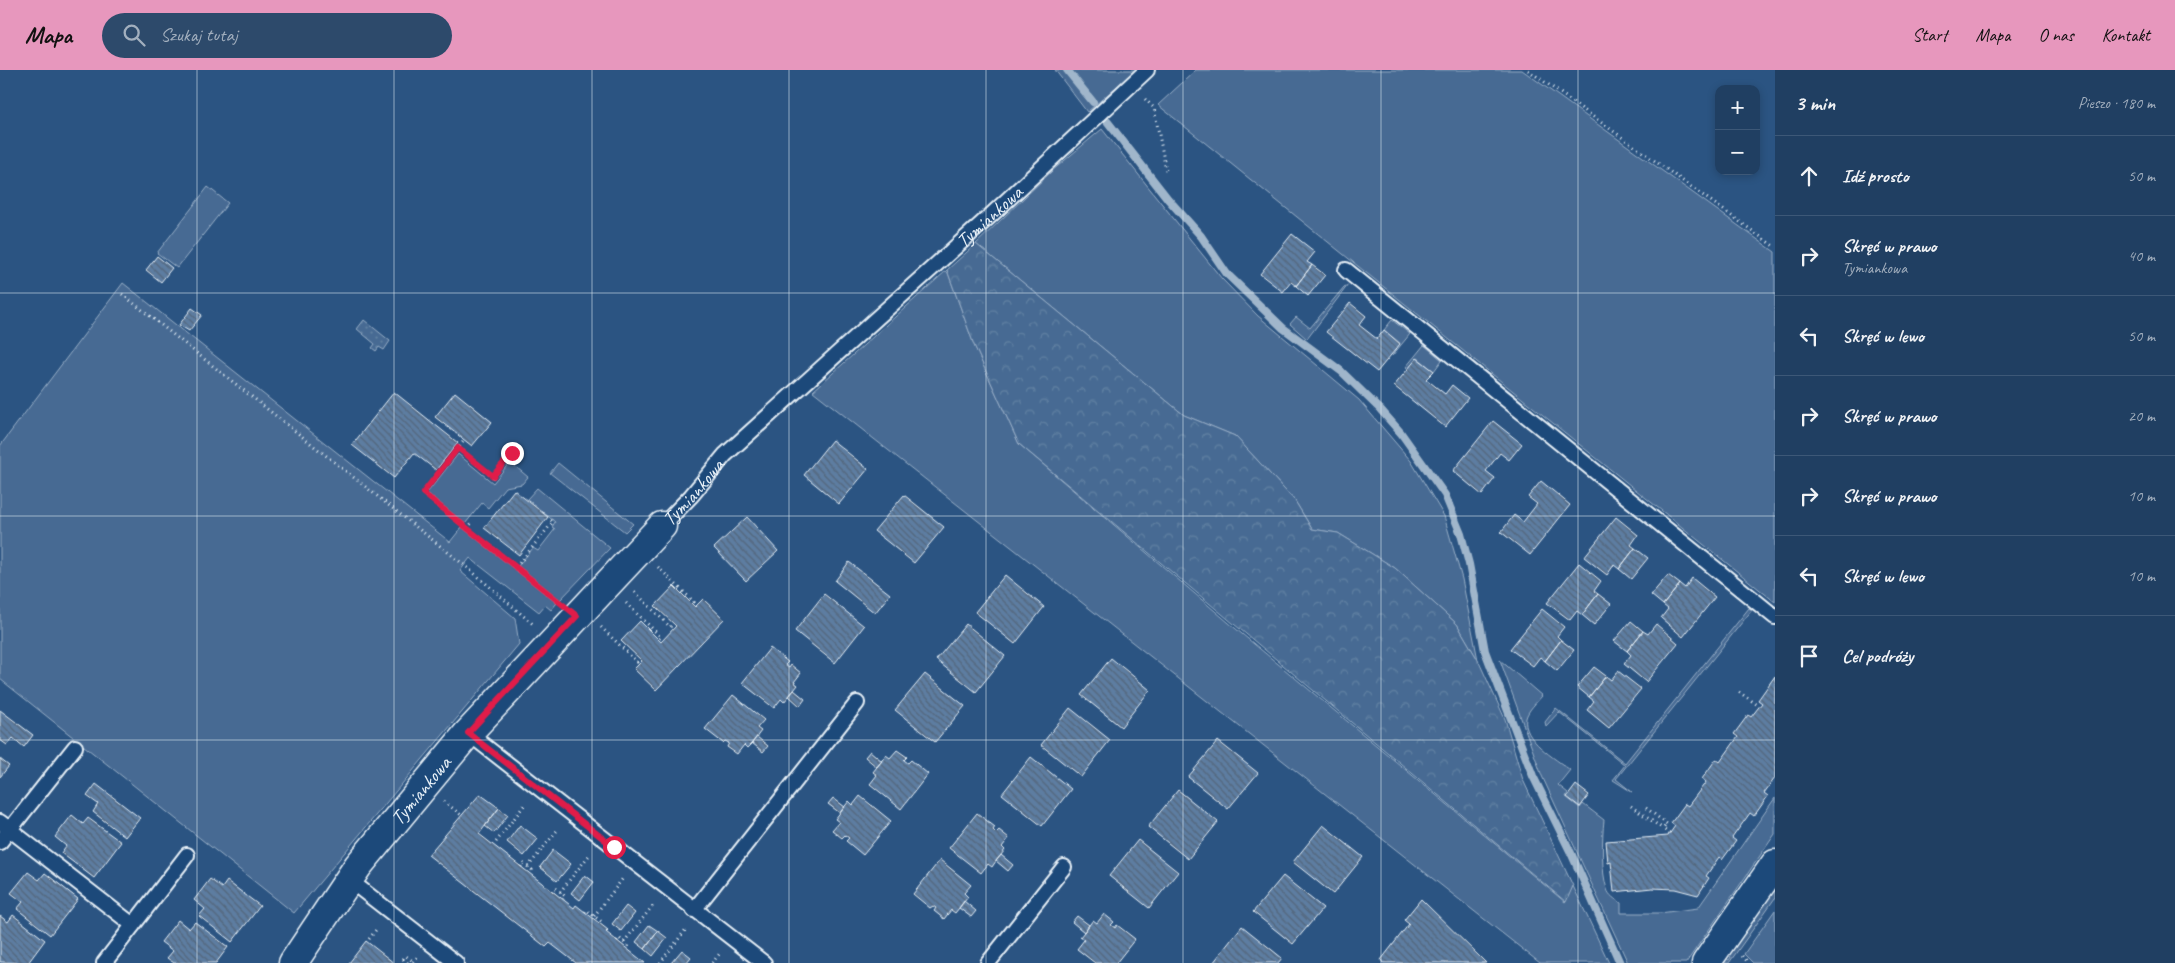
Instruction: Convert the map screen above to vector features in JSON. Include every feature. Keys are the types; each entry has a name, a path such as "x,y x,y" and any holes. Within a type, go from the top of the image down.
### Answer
{"street":[{"name":"Tymiankowa","path":"293,963 348,879 468,733 553,641 586,618 662,526"},
{"path":"1706,963 1775,864"}],"lane":[{"name":"Tymiankowa","path":"662,526 691,496 725,455 990,216 1147,70"},
{"path":"1346,270 1775,617"},
{"path":"694,910 857,703"},
{"path":"468,733 764,963"},
{"path":"0,842 5,826 75,747"},
{"path":"5,826 133,925"},
{"path":"104,963 187,855"},
{"path":"988,963 1064,867"},
{"path":"348,879 456,963"}],"path":[{"path":"1528,70 1775,247"},
{"path":"1132,84 1154,108 1166,171"},
{"path":"122,294 468,568 553,641"},
{"path":"463,442 423,493 586,618 637,662 640,659"},
{"path":"458,448 493,476 512,453"},
{"path":"516,566 553,522 548,518"},
{"path":"468,528 473,522"},
{"path":"652,562 694,602 692,604"},
{"path":"628,586 670,627 673,624"},
{"path":"619,596 661,637 659,639"},
{"path":"1739,692 1759,706"},
{"path":"496,842 530,798"},
{"path":"442,800 461,815"},
{"path":"1631,806 1670,834"},
{"path":"1646,808 1667,824 1663,829"},
{"path":"528,867 562,823"},
{"path":"560,892 595,848"},
{"path":"521,867 524,863 532,870 530,873"},
{"path":"594,916 627,874"},
{"path":"553,892 556,888 565,896 562,899"},
{"path":"624,942 659,899"},
{"path":"585,912 586,910 602,922 600,924"},
{"path":"660,963 690,924"},
{"path":"617,941 619,938 628,946 626,948"},
{"path":"712,963 723,949"},
{"path":"408,963 403,959 406,956 415,963"}],"green space":[{"path":"1055,70 1136,70 1087,112"},
{"path":"1196,70 1522,70 1775,252 1775,602 1158,105"},
{"path":"1102,129 1222,279 1258,316 1359,400 1411,461 1444,516 1462,579 1478,660 1457,624 1395,568 1338,533 1312,529 1295,501 1235,436 1184,415 976,244 1052,171"},
{"path":"208,187 228,203 177,268 157,253"},
{"path":"976,244 1184,415 1235,436 1295,501 1312,529 1338,533 1395,568 1457,624 1478,660 1505,719 1523,780 1573,886 1566,902 1019,444 974,345 947,270"},
{"path":"947,270 974,345 1019,444 1242,634 1565,902 1573,886 1609,963 1540,963 813,391"},
{"path":"123,283 450,542 462,527 557,603 551,610 545,605 539,612 470,558 460,571 515,618 519,644 294,913 0,679 0,446"},
{"path":"1348,285 1307,339 1290,324 1296,317 1310,328 1344,287"},
{"path":"364,320 390,341 384,350 379,347 376,351 372,348 375,344 357,329"},
{"path":"1392,320 1410,334 1392,356 1400,343 1384,330"},
{"path":"1424,345 1442,360 1434,371 1418,358 1408,369 1406,367"},
{"path":"458,454 493,483 510,462 528,477 522,484 505,487 488,508 482,503 465,524 427,493"},
{"path":"558,463 633,524 625,532 550,473"},
{"path":"537,488 610,548 560,600 518,566 533,548 538,551 555,529 552,527 555,522 527,499"},
{"path":"1749,608 1752,610 1616,779 1632,792 1613,780 1625,765 1559,712 1546,726 1545,722 1556,708 1625,763"},
{"path":"1500,660 1542,696 1527,715 1526,726 1529,734 1541,748 1570,770 1558,785 1568,793 1566,797 1580,808 1583,804 1604,820 1602,855 1605,882 1609,894 1621,903 1621,913 1660,913 1698,908 1775,798 1775,834 1686,963 1628,963 1542,776"},
{"path":"1775,886 1775,898 1729,963 1722,963 1725,958 1729,960 1731,957 1727,954"},
{"path":"1775,910 1775,963 1753,963 1744,954"}],"building":[{"path":"1292,234 1315,252 1307,262 1312,265 1296,286 1291,282 1283,292 1260,274"},
{"path":"157,256 172,268 161,282 146,270"},
{"path":"1312,265 1325,275 1308,296 1296,286"},
{"path":"1350,303 1366,316 1359,325 1377,339 1384,330 1400,344 1377,372 1326,332"},
{"path":"192,308 202,315 189,331 179,325"},
{"path":"1417,358 1434,371 1426,379 1445,394 1452,385 1468,398 1445,427 1394,386"},
{"path":"394,392 458,443 436,470 414,453 394,478 352,445"},
{"path":"455,392 492,422 472,446 435,417"},
{"path":"1493,421 1522,444 1509,460 1500,453 1486,471 1495,478 1482,495 1453,471"},
{"path":"832,440 868,469 839,504 804,475"},
{"path":"1541,481 1570,505 1530,555 1501,532 1514,515 1523,522 1537,504 1528,497"},
{"path":"514,490 548,517 519,555 484,528"},
{"path":"904,495 944,527 914,563 874,531"},
{"path":"747,517 778,551 746,581 714,548"},
{"path":"1616,517 1638,535 1631,545 1635,548 1619,569 1614,565 1607,575 1584,557"},
{"path":"1635,548 1648,558 1631,579 1619,569"},
{"path":"849,562 890,594 875,613 835,581"},
{"path":"1579,563 1601,581 1594,591 1598,594 1582,615 1577,611 1570,620 1547,603"},
{"path":"1005,575 1044,607 1015,644 975,612"},
{"path":"1668,575 1680,584 1663,605 1651,595"},
{"path":"1692,578 1715,597 1683,637 1661,618 1668,609 1663,605 1680,584 1685,588"},
{"path":"674,586 695,607 703,599 724,619 656,690 634,669 642,661 621,641 640,621 661,642 676,626 655,606"},
{"path":"824,594 864,626 835,663 795,631"},
{"path":"1598,594 1611,604 1594,625 1582,615"},
{"path":"1542,609 1564,627 1557,636 1561,640 1545,661 1540,657 1533,666 1510,649"},
{"path":"1631,621 1643,631 1627,651 1614,641"},
{"path":"966,624 1005,656 976,692 936,660"},
{"path":"1656,624 1678,643 1646,682 1624,664 1631,655 1627,651 1643,631 1648,634"},
{"path":"1561,640 1574,650 1557,671 1545,661"},
{"path":"770,648 788,662 785,665 789,668 791,665 801,673 794,682 798,685 784,702 781,699 774,708 742,683"},
{"path":"1111,658 1150,690 1121,727 1081,695"},
{"path":"1594,667 1606,676 1589,697 1577,687"},
{"path":"1618,671 1641,689 1609,728 1587,710 1594,701 1589,697 1606,676 1611,680"},
{"path":"925,674 965,706 935,742 895,710"},
{"path":"1775,676 1775,778 1764,793 1768,796 1754,816 1750,813 1732,838 1736,841 1722,860 1719,857 1706,876 1709,878 1698,895 1675,889 1652,888 1614,892 1611,862 1608,863 1606,841 1668,836 1675,826 1671,823 1685,804 1688,806 1706,782 1702,779 1716,759 1720,762 1738,737 1734,734 1748,715 1751,717 1762,703 1758,700"},
{"path":"794,690 805,699 800,706 789,696"},
{"path":"733,695 764,720 757,728 761,731 752,743 747,748 744,745 737,754 727,747 729,743 725,741 723,743 705,729"},
{"path":"1070,708 1110,740 1081,777 1041,745"},
{"path":"0,710 33,735 24,747 13,738 7,745 0,740"},
{"path":"757,737 768,746 763,752 752,743"},
{"path":"1218,741 1258,773 1228,809 1188,777"},
{"path":"897,750 907,757 904,760 908,763 911,760 928,774 901,809 870,784 877,775 873,772 886,755 890,758"},
{"path":"870,751 882,761 877,767 865,757"},
{"path":"1031,757 1071,789 1042,826 1002,794"},
{"path":"0,759 9,766 0,777"},
{"path":"96,784 140,818 125,837 93,812 98,804 87,796"},
{"path":"1576,785 1589,795 1580,807 1567,797"},
{"path":"1178,790 1218,822 1188,859 1148,827"},
{"path":"480,794 499,808 479,834 574,908 576,905 645,963 576,963 550,943 546,947 428,855"},
{"path":"860,796 891,821 863,855 846,841 849,838 845,835 842,838 832,830 839,822 835,819 849,801 853,805"},
{"path":"833,798 845,807 840,813 828,804"},
{"path":"499,808 508,815 494,833 485,826"},
{"path":"977,813 995,827 993,830 996,833 999,830 1009,838 1002,847 1005,850 992,867 988,864 981,873 949,848"},
{"path":"72,815 83,824 88,818 121,842 94,878 61,853 66,846 55,837"},
{"path":"520,825 538,839 524,856 507,842"},
{"path":"1323,825 1363,857 1333,894 1293,862"},
{"path":"1138,840 1178,872 1149,908 1109,876"},
{"path":"553,850 571,864 557,881 540,867"},
{"path":"1001,855 1013,865 1008,871 996,861"},
{"path":"940,860 971,885 964,893 968,897 955,913 951,910 944,919 934,911 936,908 933,906 930,908 913,894"},
{"path":"28,872 39,880 45,873 78,899 50,935 17,909 23,902 11,893"},
{"path":"585,875 594,882 580,900 571,893"},
{"path":"1283,876 1323,908 1293,944 1253,912"},
{"path":"210,879 222,888 227,881 260,906 232,942 199,916 205,909 194,900"},
{"path":"1421,899 1486,963 1383,963 1381,960 1409,924 1404,920"},
{"path":"964,901 976,911 971,917 959,908"},
{"path":"626,906 635,913 621,931 612,924"},
{"path":"1104,914 1114,922 1111,925 1115,928 1117,925 1135,939 1116,963 1095,963 1077,949 1084,940 1080,937 1093,920 1097,923"},
{"path":"13,915 45,940 28,963 0,962 0,916 8,922"},
{"path":"1077,916 1089,925 1084,932 1072,922"},
{"path":"178,920 189,929 195,922 228,947 216,963 174,963 167,958 173,951 161,942"},
{"path":"649,925 658,931 645,949 636,942"},
{"path":"1242,926 1282,958 1278,963 1213,963"},
{"path":"658,931 667,938 653,956 645,949"},
{"path":"366,941 394,963 349,963"},
{"path":"682,950 691,957 686,963 671,963"}],"waterway":[{"path":"1067,70 1093,102"},
{"path":"1107,121 1168,199 1201,236 1227,274 1283,328 1341,371 1380,409 1401,433 1445,495 1461,534 1469,564 1485,651 1533,776 1572,855 1620,963"}],"route":[{"path":"512,453 493,476 458,448 423,493 577,616 468,733 614,847"}]}
